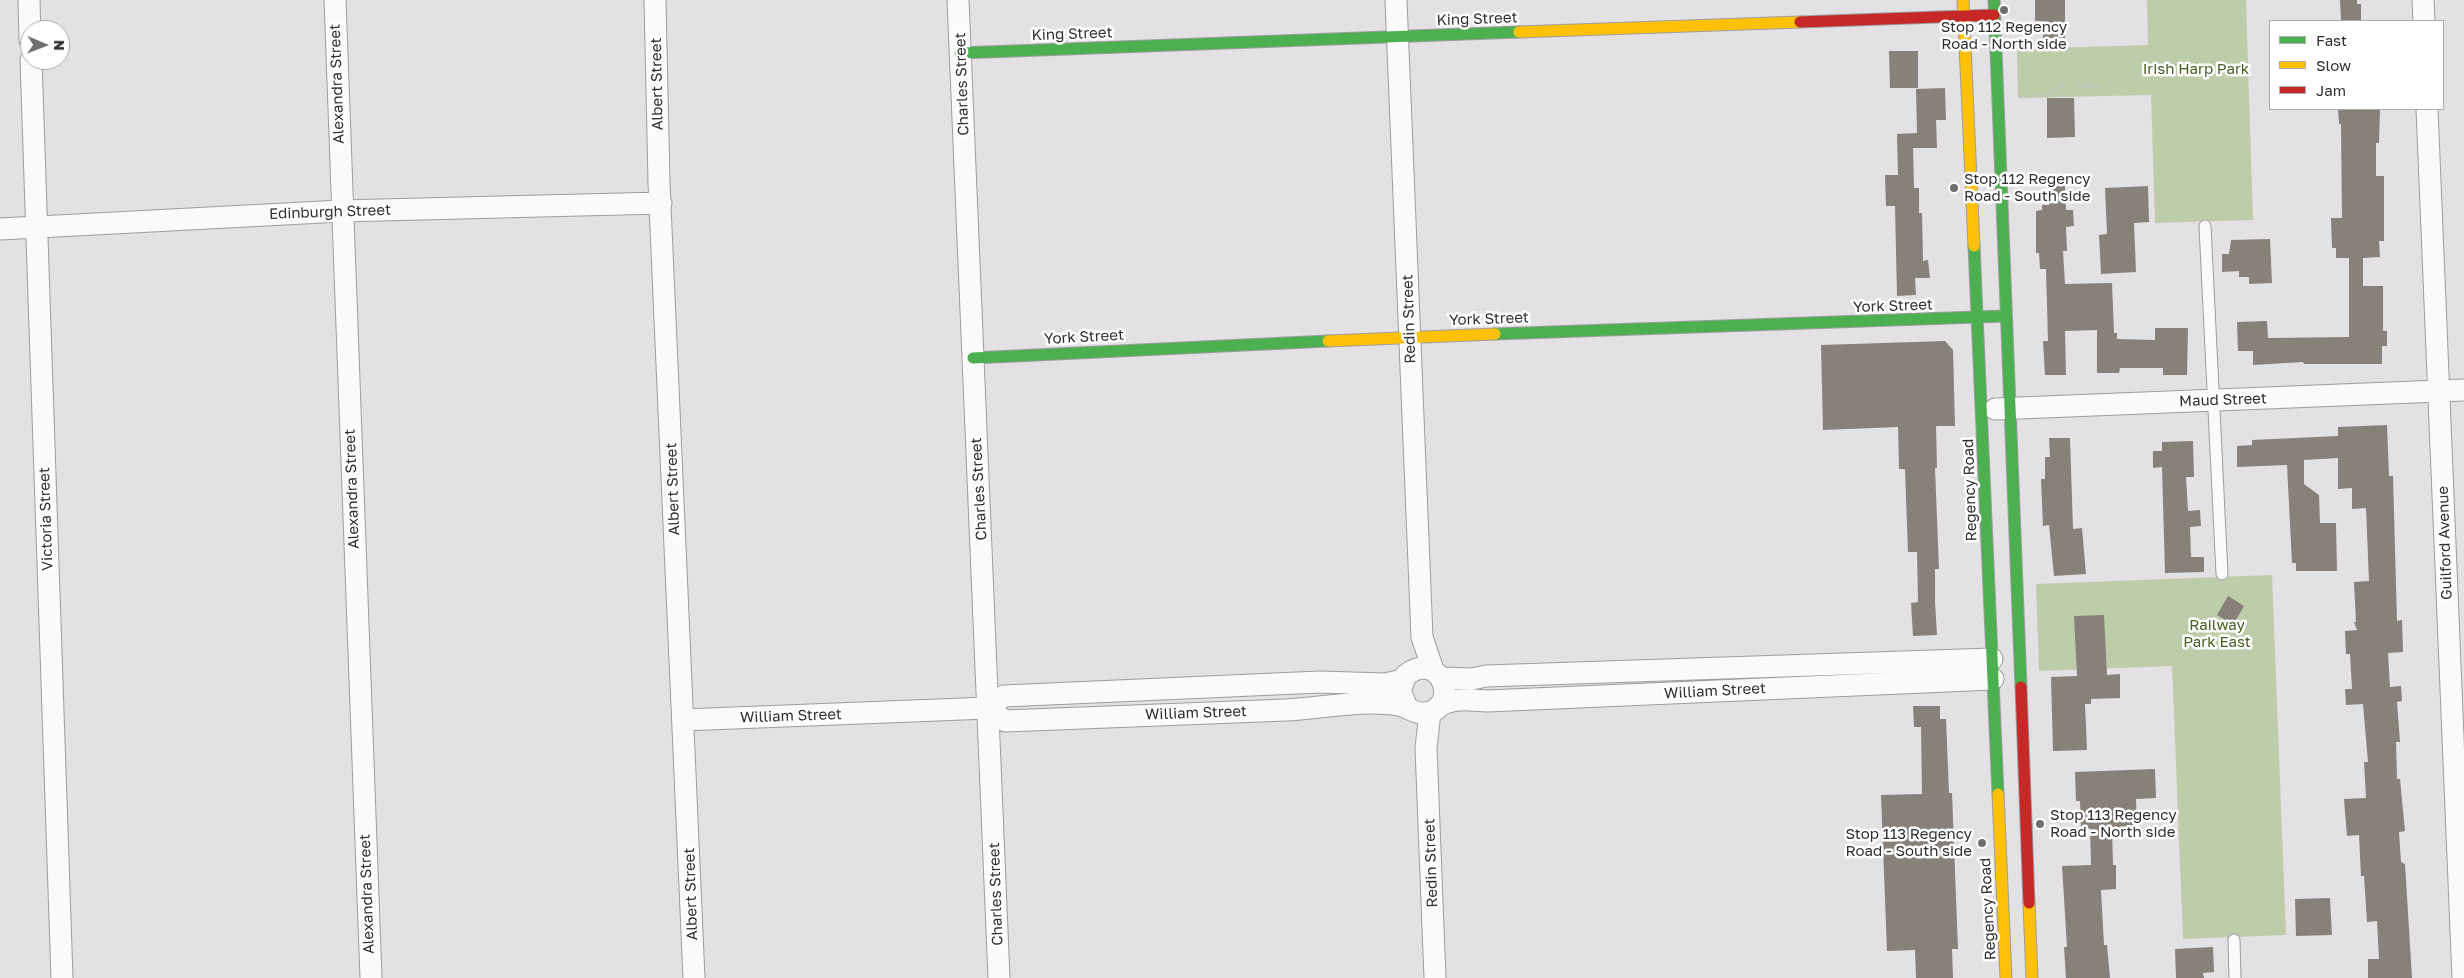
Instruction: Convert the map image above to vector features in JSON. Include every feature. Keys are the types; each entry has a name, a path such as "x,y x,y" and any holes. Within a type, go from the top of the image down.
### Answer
{"street":[{"path":"29,0 30,20"},
{"name":"Alexandra Street","path":"335,0 341,211 371,978"},
{"name":"Albert Street","path":"655,0 661,203 694,978"},
{"name":"Charles Street","path":"958,0 999,978"},
{"name":"Redin Street","path":"1396,0 1422,637 1437,674"},
{"name":"Regency Road","path":"1963,0 2006,978"},
{"path":"1994,0 2032,978"},
{"path":"2423,0 2424,20"},
{"name":"King Street","path":"960,53 1994,15"},
{"name":"Victoria Street","path":"31,70 35,228 62,978"},
{"name":"Guilford Avenue","path":"2427,110 2462,978"},
{"name":"Edinburgh Street","path":"0,229 341,211 661,203"},
{"name":"York Street","path":"973,358 1410,337 2006,316"},
{"name":"Maud Street","path":"1981,409 2464,390"},
{"name":"Redin Street","path":"1407,675 1422,637"},
{"name":"William Street","path":"684,720 988,708 1004,696 1066,706 1321,708 1384,703 1422,709 1448,701 1462,700 1487,689 1878,663 1951,671"},
{"path":"1418,668 1437,674 1445,692 1422,709 1400,691 1407,675 1418,668"},
{"name":"William Street","path":"1437,674 1472,679 1487,689 1879,684 1951,671 1992,669"},
{"name":"William Street","path":"1066,706 1320,682 1385,684 1407,675"},
{"name":"Redin Street","path":"1422,709 1426,748 1436,978"}],"lane":[{"path":"2205,226 2222,574"},
{"path":"1878,663 1879,684"},
{"path":"1320,682 1321,708"},
{"path":"2234,940 2235,978"}],"path":[{"path":"2013,97 2048,96 2054,88 2060,86 2096,87 2109,84"}],"green space":[{"name":"Irish Harp Park","path":"2147,0 2246,0 2253,220 2155,223 2151,95 2018,98 2017,49 2148,45"},
{"name":"Railway Park East","path":"2272,575 2286,935 2183,939 2172,666 2039,671 2036,584"}],"building":[{"path":"2035,0 2065,0 2065,38 2043,38 2043,21 2035,21"},
{"path":"2340,0 2357,0 2357,4 2361,4 2361,20 2341,20"},
{"path":"1889,51 1918,51 1918,88 1890,88"},
{"path":"1945,88 1946,120 1936,120 1937,148 1913,148 1914,188 1919,188 1919,213 1922,213 1923,261 1928,260 1930,278 1915,278 1916,295 1897,296 1895,206 1886,206 1885,175 1898,175 1897,134 1917,133 1916,89"},
{"path":"2047,98 2074,98 2075,137 2047,138"},
{"path":"2338,110 2380,110 2379,143 2376,143 2376,176 2384,176 2384,241 2379,241 2380,257 2363,258 2363,286 2383,286 2383,331 2387,331 2387,346 2382,346 2382,364 2304,364 2303,362 2253,365 2253,351 2238,351 2237,322 2267,321 2268,338 2349,337 2349,258 2336,258 2336,248 2332,248 2331,218 2342,218 2341,124 2339,124"},
{"path":"2065,185 2066,210 2073,210 2074,226 2066,227 2067,251 2063,251 2065,284 2112,283 2114,333 2117,333 2117,339 2155,340 2155,328 2188,328 2187,375 2163,375 2163,368 2120,368 2119,373 2097,373 2097,330 2065,331 2066,375 2045,375 2043,341 2048,341 2046,269 2040,269 2039,253 2036,253 2036,211 2042,210 2042,205 2049,205 2048,186"},
{"path":"2148,186 2149,222 2134,223 2136,272 2101,274 2099,235 2107,234 2105,188"},
{"path":"2270,239 2272,283 2249,284 2249,277 2239,277 2239,271 2222,272 2222,254 2229,254 2231,240"},
{"path":"1945,341 1953,350 1955,426 1936,426 1937,468 1935,468 1939,569 1935,569 1937,635 1913,636 1911,603 1918,602 1917,552 1908,552 1905,469 1899,469 1898,427 1823,430 1821,345"},
{"path":"2387,425 2389,476 2393,476 2397,621 2402,620 2403,652 2388,653 2390,687 2401,686 2402,701 2397,702 2400,742 2396,742 2397,779 2400,779 2405,831 2399,832 2401,862 2405,864 2412,978 2368,978 2368,959 2379,959 2377,921 2367,922 2364,876 2361,876 2359,835 2347,836 2344,799 2366,798 2364,762 2368,762 2363,704 2346,705 2345,689 2352,689 2350,654 2346,654 2345,631 2357,630 2354,622 2356,622 2354,582 2369,581 2366,508 2352,509 2352,488 2338,489 2338,458 2304,460 2304,484 2319,495 2320,523 2336,523 2337,571 2296,571 2296,563 2292,563 2287,465 2237,467 2237,446 2252,445 2252,440 2338,436 2338,427"},
{"path":"2049,438 2070,438 2073,529 2082,528 2086,574 2054,576 2049,525 2043,526 2041,479 2045,479 2045,457 2050,457"},
{"path":"2193,441 2194,477 2186,477 2188,511 2200,510 2201,526 2190,527 2191,557 2204,557 2204,572 2165,573 2162,467 2153,468 2153,451 2162,451 2162,442"},
{"path":"2228,596 2244,606 2233,625 2217,615"},
{"path":"2104,615 2107,675 2120,674 2120,698 2091,699 2091,704 2085,704 2087,750 2053,751 2051,677 2077,676 2074,616"},
{"path":"1913,706 1940,706 1940,719 1946,719 1949,793 1952,793 1958,949 1952,949 1953,978 1916,978 1915,950 1887,951 1881,795 1922,794 1921,727 1914,727"},
{"path":"2155,769 2156,798 2136,799 2137,829 2112,829 2113,865 2116,865 2116,889 2101,890 2104,945 2107,945 2110,978 2066,978 2064,947 2067,947 2062,866 2091,865 2090,828 2081,829 2080,801 2076,801 2075,772"},
{"path":"2330,898 2332,935 2296,936 2295,899"},
{"path":"2213,947 2214,972 2203,973 2204,978 2176,978 2175,949"}],"traffic: fast":[{"path":"1994,0 2021,687"},
{"path":"960,53 1519,32"},
{"path":"1974,246 1998,794"},
{"path":"1495,334 2006,316"},
{"path":"973,358 1328,341"}],"traffic: slow":[{"path":"1963,0 1974,246"},
{"path":"1519,32 1800,22"},
{"path":"1328,341 1495,334"},
{"path":"1998,794 2006,978"},
{"path":"2029,903 2032,978"}],"traffic: jam":[{"path":"1800,22 1994,15"},
{"path":"2021,687 2029,903"}],"place":[{"name":"Stop 112 Regency Road - North side","path":"2004,10"},
{"name":"Stop 112 Regency Road - South side","path":"1954,188"},
{"name":"Stop 113 Regency Road - North side","path":"2040,824"},
{"name":"Stop 113 Regency Road - South side","path":"1982,843"}]}
